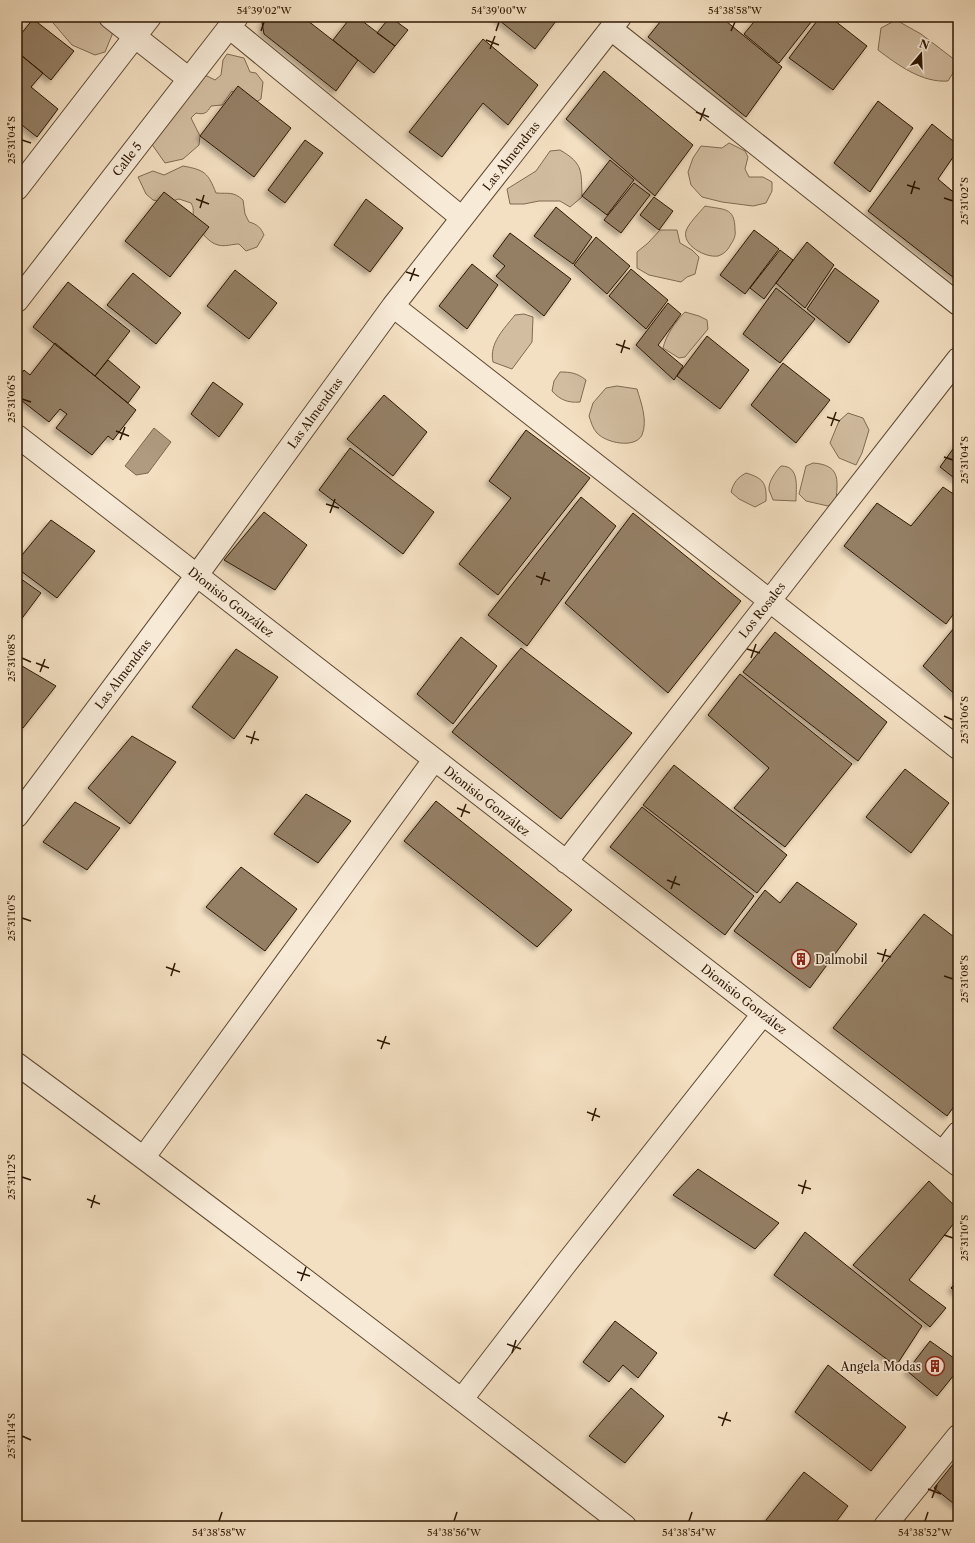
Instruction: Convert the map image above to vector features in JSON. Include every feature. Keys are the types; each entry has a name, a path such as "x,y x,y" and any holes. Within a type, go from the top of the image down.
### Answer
{"street":[{"path":"110,17 189,79"},
{"path":"17,189 150,17"},
{"path":"233,22 462,218"},
{"name":"Calle 5","path":"17,301 233,22"},
{"path":"616,23 958,304"},
{"name":"Las Almendras","path":"17,816 197,575 393,306 616,23"},
{"path":"393,306 958,748"},
{"name":"Los Rosales","path":"566,862 958,359"},
{"name":"Dionisio González","path":"17,436 950,1159"},
{"path":"144,1157 434,760"},
{"path":"462,1400 564,1266 763,1014"},
{"path":"17,1064 144,1157 625,1526"},
{"path":"950,1159 958,1133"},
{"path":"894,1523 958,1436"}],"shaded area":[{"path":"48,17 109,17 113,22 112,35 105,52 95,55 72,45"},
{"path":"896,20 921,34 955,60 956,68 948,81 938,81 920,76 902,67 878,50 881,28"},
{"path":"227,54 244,58 250,72 256,73 263,82 261,99 251,105 239,100 232,91 222,105 211,106 207,112 203,114 196,113 191,118 200,136 199,145 183,159 165,163 151,143 203,77 207,76 215,80 221,75 223,60"},
{"path":"729,143 745,151 748,157 745,169 749,177 763,177 772,182 772,191 766,203 753,206 722,202 702,197 691,185 688,172 693,158 701,146 722,148"},
{"path":"560,150 568,155 580,169 582,197 570,207 560,201 539,201 524,204 510,204 507,189 536,171 550,151"},
{"path":"183,166 196,169 205,174 211,181 216,193 233,194 243,200 245,214 249,222 262,230 264,235 257,247 246,251 239,244 223,246 214,244 197,226 191,203 179,199 165,203 153,200 146,194 138,177 153,171 164,175"},
{"path":"705,206 727,210 733,217 735,234 733,241 726,252 718,256 701,253 687,241 686,231 689,225"},
{"path":"660,230 677,230 680,243 692,250 699,257 695,274 687,277 681,282 649,275 637,268 637,252"},
{"path":"685,312 707,320 708,329 685,357 679,358 663,348 671,329"},
{"path":"524,314 533,317 532,342 512,369 493,362 493,349 498,337 515,315"},
{"path":"560,372 574,373 586,380 580,402 564,400 552,391 554,381"},
{"path":"617,386 637,389 643,412 644,429 642,435 633,442 613,442 601,437 594,430 589,416 593,403 606,388"},
{"path":"848,413 863,418 869,430 862,453 856,465 839,458 830,443 839,421"},
{"path":"154,428 171,442 148,473 136,475 125,466"},
{"path":"813,463 822,464 828,467 833,470 835,474 837,480 836,500 828,506 806,501 799,494 806,466"},
{"path":"781,466 787,467 794,473 796,478 796,501 773,500 769,487 771,480"},
{"path":"746,473 760,479 765,486 766,501 755,507 739,499 731,492 736,481"}],"building":[{"path":"267,17 303,17 358,60 336,91 264,34 262,23"},
{"path":"351,17 357,17 395,46 374,73 333,40"},
{"path":"390,17 408,30 395,46 377,33"},
{"path":"495,17 559,17 535,49"},
{"path":"664,17 721,17 782,67 746,117 648,37"},
{"path":"758,17 815,17 779,63 744,34"},
{"path":"820,17 830,17 867,46 833,90 789,58"},
{"path":"33,19 74,51 51,80 17,52 17,39"},
{"path":"483,39 538,85 508,125 483,103 442,157 409,132"},
{"path":"21,55 43,73 31,87 58,109 37,137 17,121 17,60"},
{"path":"604,71 693,145 655,196 566,119"},
{"path":"238,86 291,128 254,177 200,136"},
{"path":"878,101 913,128 870,192 834,163"},
{"path":"932,124 958,145 958,150 938,179 958,196 958,281 868,211"},
{"path":"305,140 323,153 285,203 268,190"},
{"path":"610,160 634,180 607,215 582,196"},
{"path":"634,183 650,195 621,233 604,220"},
{"path":"164,192 209,227 170,277 125,241"},
{"path":"654,197 673,211 659,230 640,215"},
{"path":"366,199 403,228 370,272 334,245"},
{"path":"556,207 592,237 573,264 534,236"},
{"path":"754,230 779,249 745,294 720,275"},
{"path":"510,233 571,279 544,316 496,276 505,266 493,256"},
{"path":"596,237 630,266 607,294 574,265"},
{"path":"807,242 834,265 805,308 776,283"},
{"path":"780,250 793,260 764,299 750,288"},
{"path":"472,264 498,285 467,329 439,306"},
{"path":"835,268 879,301 849,343 807,309"},
{"path":"631,269 668,300 646,329 609,296"},
{"path":"235,270 277,303 249,339 207,306"},
{"path":"133,273 181,313 156,344 107,305"},
{"path":"68,282 130,331 95,376 33,327"},
{"path":"776,288 815,319 780,363 743,334"},
{"path":"668,303 681,314 658,345 683,366 674,380 636,345"},
{"path":"707,336 749,370 720,409 677,376"},
{"path":"55,343 136,410 113,440 108,436 92,455 56,428 67,414 60,409 49,422 17,397 17,379 24,370 30,375"},
{"path":"108,360 140,387 128,403 95,376"},
{"path":"783,363 830,400 796,443 751,405"},
{"path":"213,382 243,404 219,437 191,414"},
{"path":"384,395 427,432 393,476 347,439"},
{"path":"526,430 590,478 498,595 459,564 511,498 489,481"},
{"path":"958,442 958,481 940,467"},
{"path":"350,448 434,512 403,554 319,490"},
{"path":"943,487 958,497 958,551 954,556 958,558 958,608 946,624 844,546 877,503 911,526"},
{"path":"581,497 616,526 527,646 488,615"},
{"path":"264,512 307,545 275,590 224,560"},
{"path":"633,513 741,601 668,693 565,603"},
{"path":"51,520 95,551 57,598 17,568 17,561"},
{"path":"17,576 41,593 17,625"},
{"path":"958,623 958,697 923,666"},
{"path":"775,632 887,722 858,761 743,672"},
{"path":"461,637 497,666 453,724 417,694"},
{"path":"521,648 632,733 561,819 452,732"},
{"path":"236,649 278,677 234,739 192,707"},
{"path":"17,663 56,686 23,728 17,724"},
{"path":"740,674 852,764 785,847 734,808 769,768 708,715"},
{"path":"132,736 176,762 130,824 88,788"},
{"path":"674,765 787,855 757,893 643,805"},
{"path":"905,769 949,803 911,853 866,817"},
{"path":"306,794 351,821 318,863 274,834"},
{"path":"436,801 572,910 537,947 404,841"},
{"path":"75,802 120,828 87,870 43,842"},
{"path":"642,807 754,896 725,935 610,847"},
{"path":"241,867 297,909 265,951 206,907"},
{"name":"Dalmobil","path":"797,882 857,924 810,988 734,931 765,890 780,903"},
{"path":"924,914 958,940 958,1101 947,1116 833,1028"},
{"path":"698,1169 779,1223 755,1249 673,1195"},
{"path":"929,1181 958,1209 958,1218 909,1280 946,1308 930,1327 853,1265"},
{"path":"805,1232 922,1326 896,1366 774,1275"},
{"path":"958,1280 958,1294 951,1288"},
{"path":"615,1321 657,1353 638,1378 623,1365 609,1382 583,1362"},
{"name":"Angela Modas","path":"930,1341 958,1361 958,1370 937,1396 907,1371"},
{"path":"828,1365 906,1427 871,1471 795,1412"},
{"path":"631,1388 664,1416 625,1463 589,1436"},
{"path":"958,1458 958,1507 934,1488"},
{"path":"804,1472 848,1506 833,1526 773,1526 766,1520"}],"place":[{"name":"Dalmobil","path":"801,959"},
{"name":"Angela Modas","path":"935,1366"}]}
